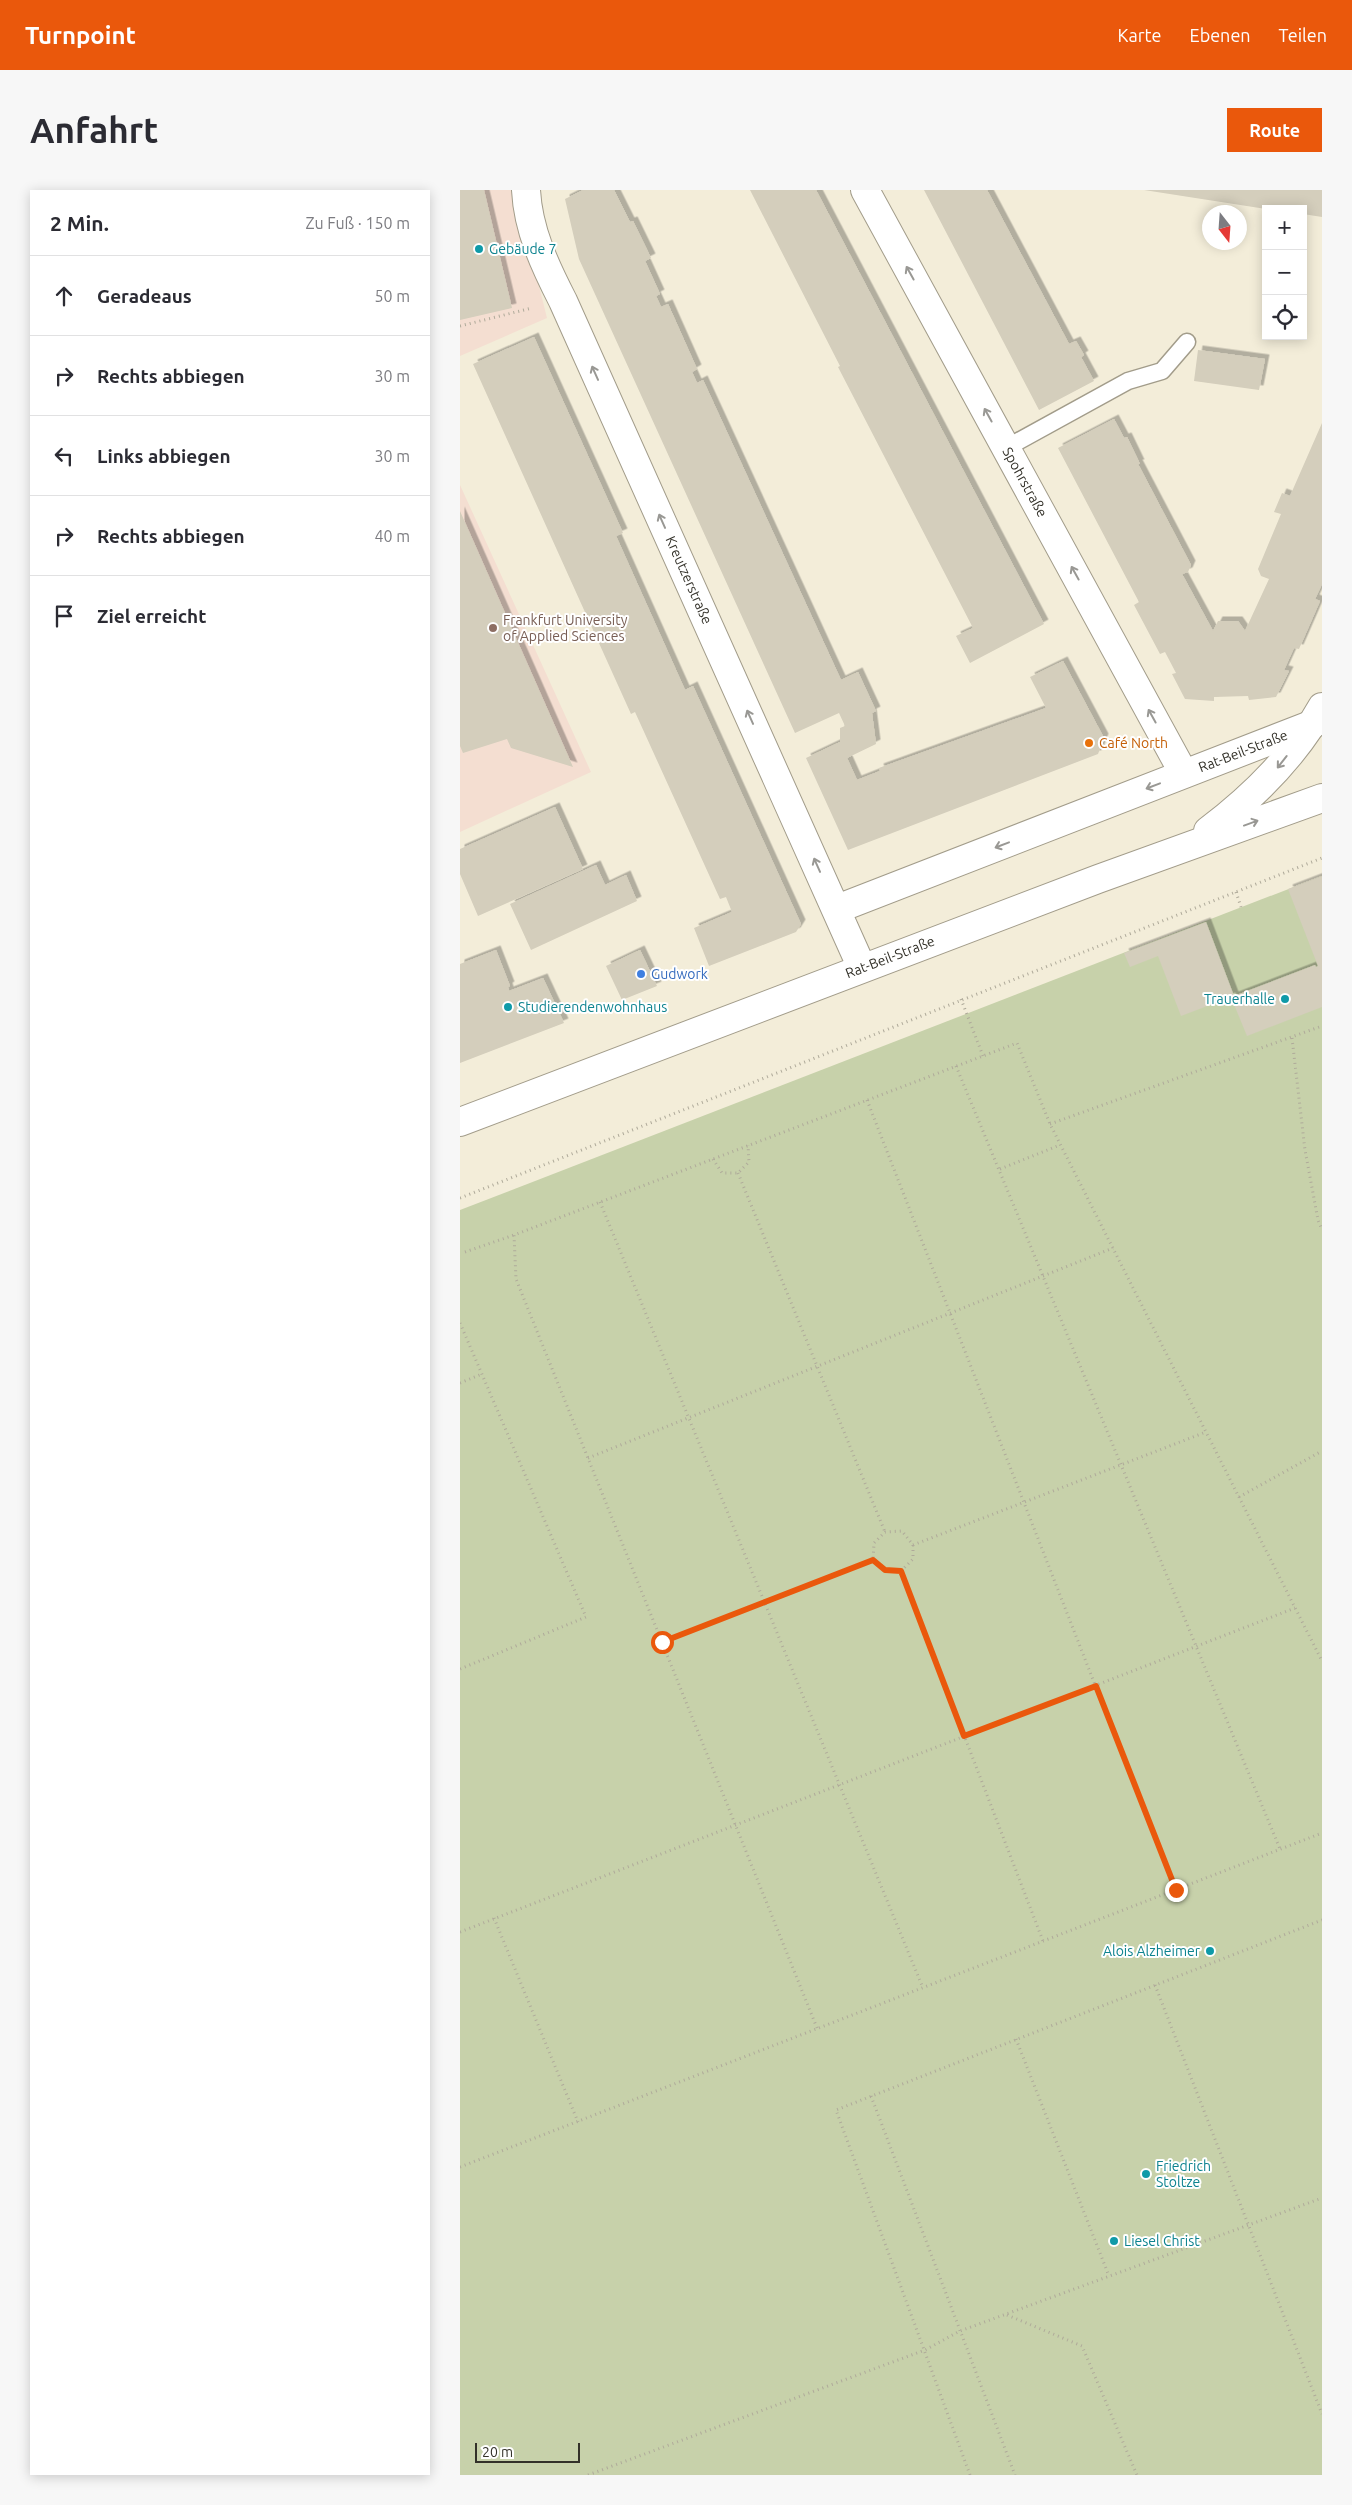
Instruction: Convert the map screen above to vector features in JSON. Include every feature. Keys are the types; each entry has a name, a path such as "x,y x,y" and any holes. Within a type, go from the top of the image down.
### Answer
{"street":[{"name":"Kreutzerstraße","path":"526,190 527,206 541,257 563,301 862,968"},
{"name":"Spohrstraße","path":"865,190 1184,774"},
{"name":"Rat-Beil-Straße","path":"837,909 1184,774 1317,716"},
{"path":"1189,846 1235,810 1274,773 1317,716"},
{"name":"Rat-Beil-Straße","path":"460,1122 862,968 1322,798"}],"lane":[{"path":"1006,448 1128,381 1162,371 1188,342"}],"path":[{"path":"460,326 563,301"},
{"path":"460,1198 1322,858"},
{"path":"1236,892 1241,907"},
{"path":"961,999 984,1056"},
{"path":"1050,1124 1322,1026"},
{"path":"1292,1038 1305,1150 1318,1220 1322,1230"},
{"path":"464,1252 514,1235 1017,1043 1060,1145 1322,1661"},
{"path":"956,1066 1280,1849"},
{"path":"867,1100 1176,1890"},
{"path":"738,1174 749,1162 748,1145"},
{"path":"1000,1169 1060,1145"},
{"path":"713,1159 722,1173 738,1174"},
{"path":"738,1174 885,1532"},
{"path":"600,1202 766,1601 923,1988"},
{"path":"514,1235 516,1279 817,2028"},
{"path":"588,1458 1113,1248"},
{"path":"460,1323 586,1617 460,1669"},
{"path":"460,1383 482,1374"},
{"path":"913,1545 1206,1432"},
{"path":"1239,1496 1322,1451"},
{"path":"885,1532 902,1532 913,1545 913,1559 901,1571 885,1570 873,1560 874,1543 885,1532"},
{"path":"662,1642 873,1560"},
{"path":"901,1571 1043,1941"},
{"path":"460,1932 1296,1608"},
{"path":"460,2167 1322,1833"},
{"path":"494,1918 578,2122"},
{"path":"970,2475 836,2110 1322,1920"},
{"path":"1155,1985 1322,2414"},
{"path":"1016,2039 1109,2276"},
{"path":"871,2096 1015,2475"},
{"path":"588,2475 925,2350 960,2331 1322,2198"},
{"path":"1006,2314 1082,2346 1137,2475"}],"shaded area":[{"path":"460,190 515,190 547,318 460,356"},
{"name":"Frankfurt University of Applied Sciences","path":"460,485 591,772 460,832"}],"green space":[{"path":"1322,876 1322,2475 460,2475 460,1210"}],"building":[{"name":"Gebäude 7","path":"460,190 484,190 512,308 460,320"},
{"path":"583,190 614,190 630,222 633,221 651,258 645,261 660,294 656,296 661,307 668,304 697,369 692,372 697,383 703,380 841,680 858,672 876,711 872,713 876,744 847,758 857,780 880,771 879,768 1046,708 1030,677 1063,661 1104,738 1098,754 848,850 806,758 840,742 840,728 845,726 839,713 795,733 579,259 565,199"},
{"path":"750,190 816,190 1044,624 970,663 956,636 973,628 838,367 840,366"},
{"path":"924,190 987,190 1069,344 1076,341 1084,355 1081,357 1094,381 1039,410"},
{"path":"1144,190 1322,190 1322,217 1307,215 1307,205 1262,205 1262,208"},
{"path":"534,337 623,533 616,536 685,690 693,686 801,924 796,932 709,966 694,928 732,912 726,897 720,899 635,712 631,714 473,364"},
{"path":"1198,350 1265,359 1259,390 1194,381"},
{"path":"1114,419 1124,438 1127,437 1140,464 1138,464 1191,565 1188,572 1182,574 1213,631 1218,621 1238,621 1245,631 1269,579 1261,576 1258,569 1281,514 1274,512 1282,493 1290,496 1322,423 1322,584 1315,599 1320,601 1299,649 1294,648 1284,670 1289,671 1276,697 1249,700 1248,696 1214,697 1214,701 1185,699 1172,674 1176,673 1165,652 1160,654 1134,605 1139,602 1058,448"},
{"path":"460,511 573,767 511,748 507,739 463,753 460,746"},
{"path":"555,807 583,869 478,916 460,874 460,849"},
{"path":"596,865 605,885 626,875 637,901 531,950 510,904"},
{"path":"1322,876 1322,1007 1247,1036 1231,997 1181,1016 1158,956 1130,967 1124,953 1206,922 1234,996 1315,965 1316,967 1318,966 1288,889"},
{"name":"Studierendenwohnhaus","path":"496,950 510,986 508,987 509,991 543,978 564,1023 460,1063 460,964"},
{"path":"640,950 657,986 622,1000 606,966"}],"place":[{"name":"Gebäude 7","path":"479,249"},
{"name":"Frankfurt University of Applied Sciences","path":"493,628"},
{"name":"Café North","path":"1089,743"},
{"name":"Gudwork","path":"641,974"},
{"name":"Trauerhalle","path":"1285,999"},
{"name":"Studierendenwohnhaus","path":"508,1007"},
{"name":"Alois Alzheimer","path":"1210,1951"},
{"name":"Friedrich Stoltze","path":"1146,2174"},
{"name":"Liesel Christ","path":"1114,2241"}],"route":[{"path":"662,1642 873,1560 885,1570 901,1571 964,1736 1096,1686 1176,1890"}]}
